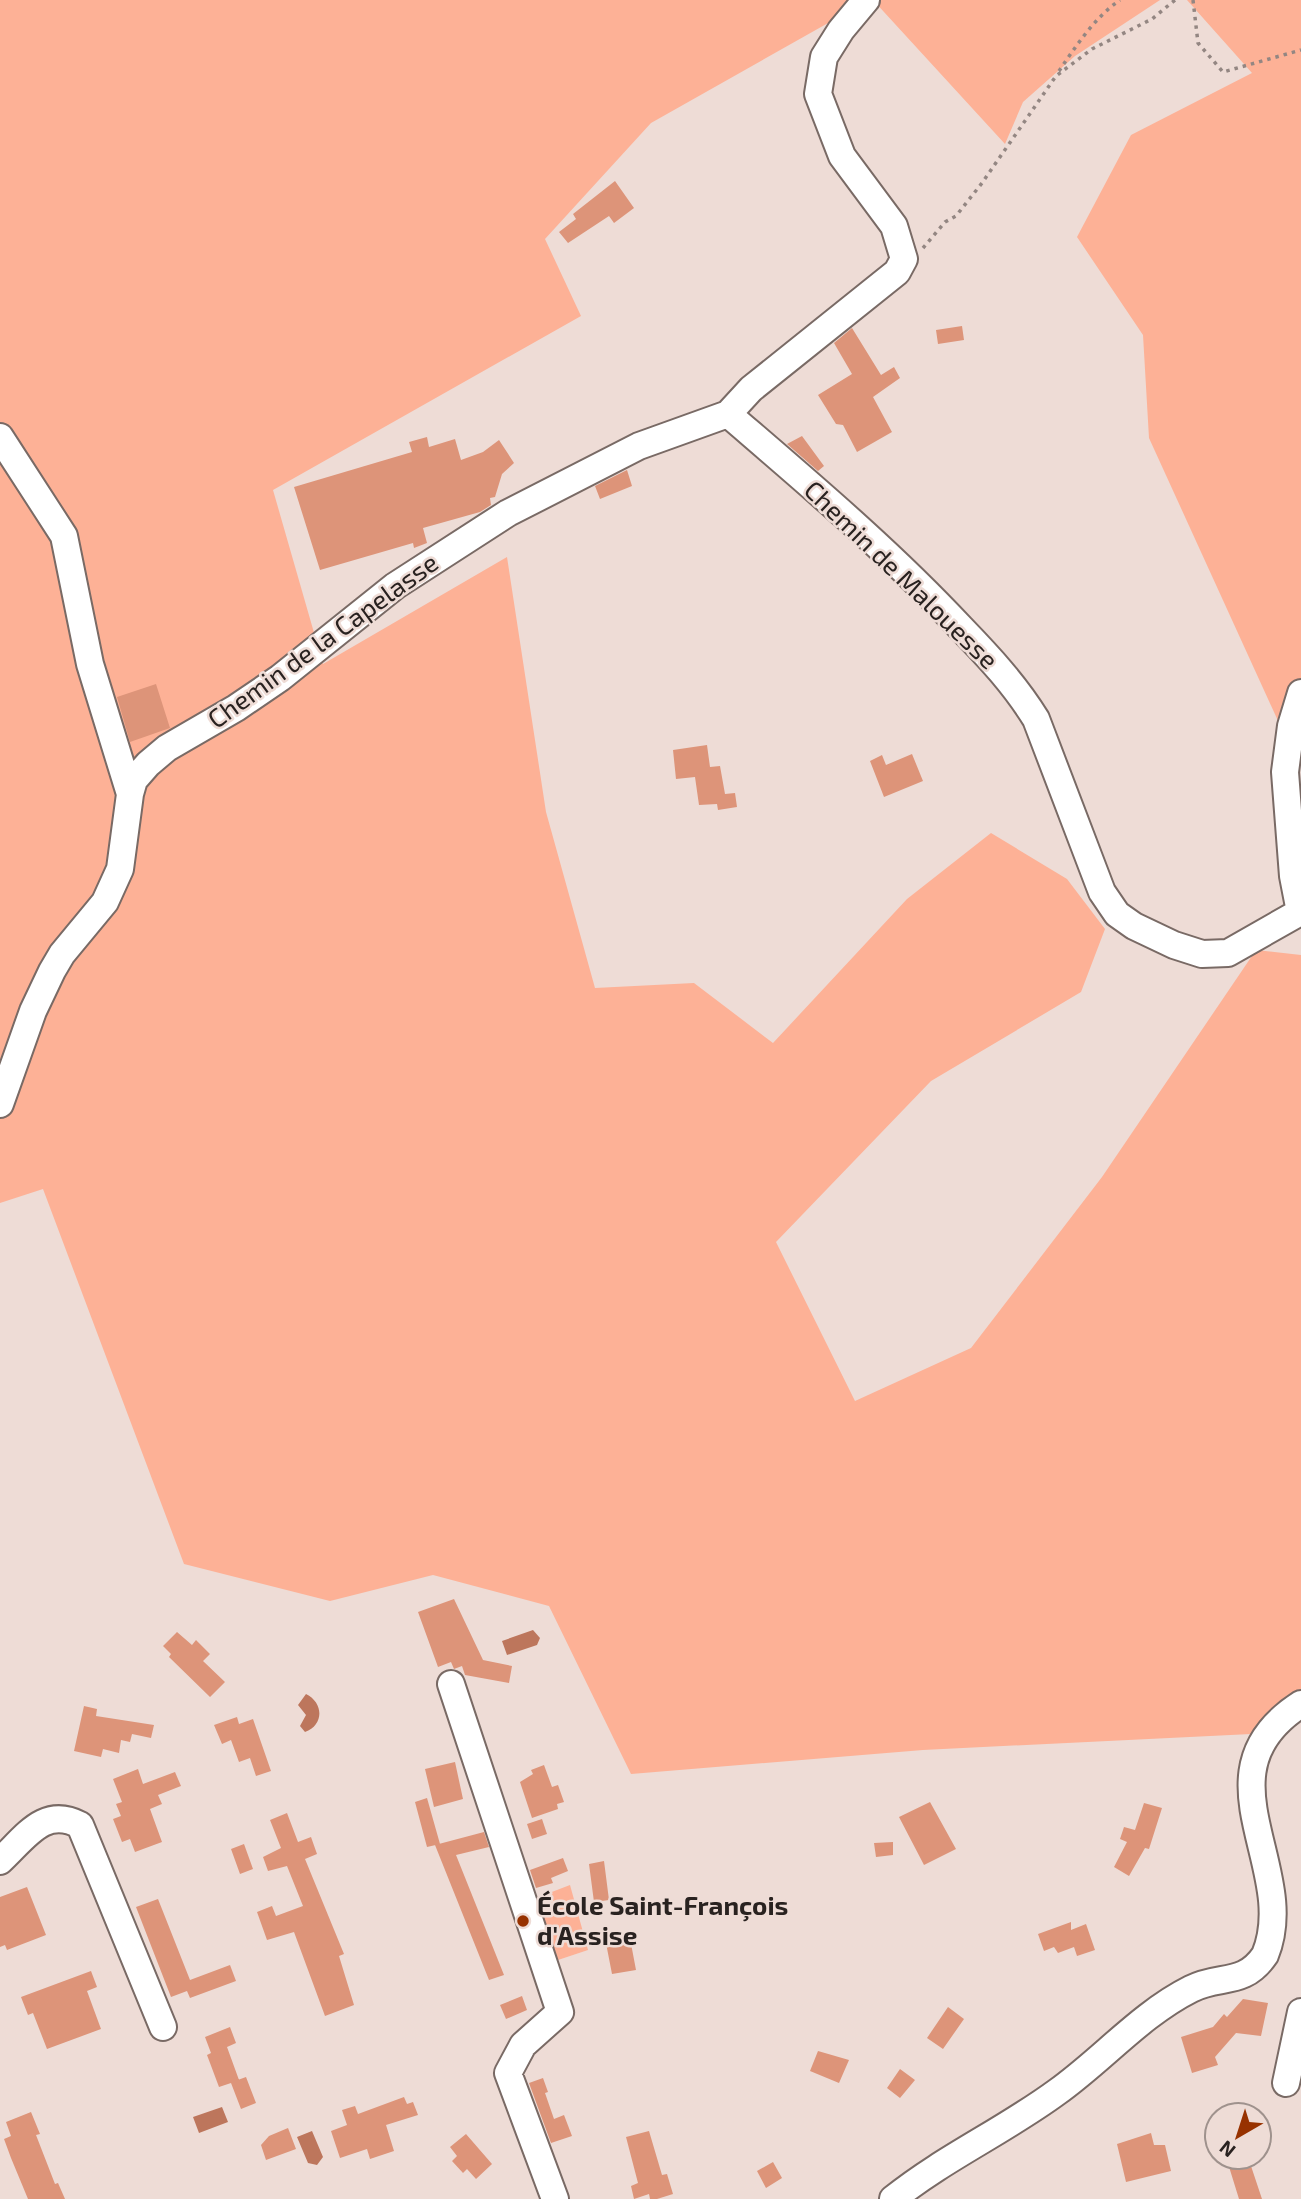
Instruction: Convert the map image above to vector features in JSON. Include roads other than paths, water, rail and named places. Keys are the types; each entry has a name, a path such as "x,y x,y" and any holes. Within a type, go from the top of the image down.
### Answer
{"street":[{"path":"728,414 751,389 897,272 904,259 894,226 842,156 818,94 824,57 841,30 866,0"},
{"name":"Chemin de la Capelasse","path":"0,1104 52,971 62,954 105,902 120,869 134,780 167,748 236,708 395,586 508,513 639,446 728,414"},
{"name":"Chemin de Malouesse","path":"728,414 855,524 924,589 1022,696 1036,719 1102,892 1117,914 1174,945 1202,954 1228,953 1301,913"},
{"path":"0,437 64,536 90,664 130,794"},
{"path":"1301,693 1291,726 1285,772 1293,876 1301,913"},
{"path":"451,1684 560,2012 523,2045 508,2073 555,2199"},
{"path":"893,2199 963,2150 1056,2093 1146,2020 1192,1988 1244,1977 1264,1956 1278,1930 1283,1902 1283,1874 1255,1783 1261,1743 1280,1717 1301,1704"},
{"path":"0,1861 48,1818 66,1817 80,1825 163,2027"},
{"path":"1278,1930 1301,1912"},
{"path":"1286,2082 1301,2012"}],"place":[{"name":"École Saint-François d'Assise","path":"523,1921"}]}
